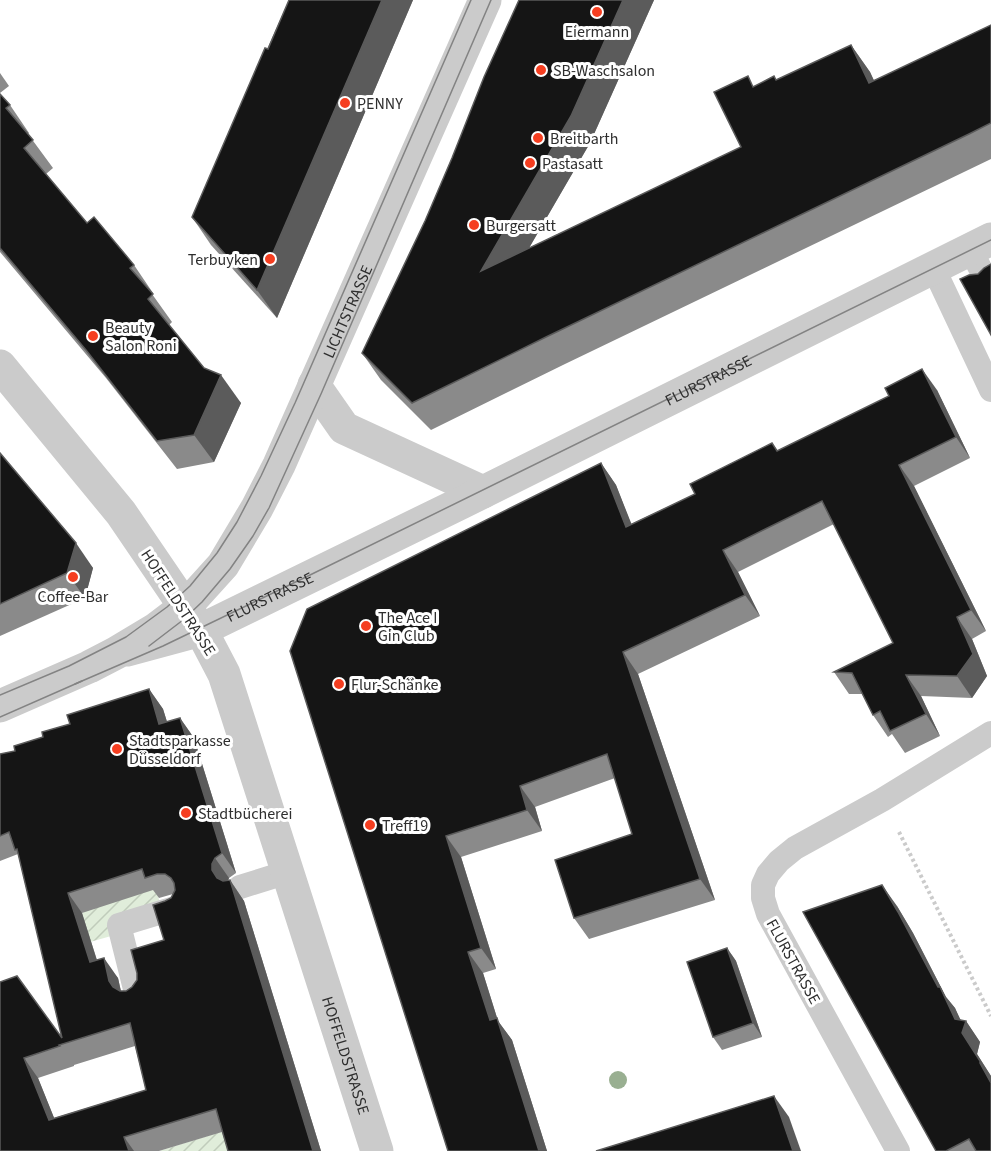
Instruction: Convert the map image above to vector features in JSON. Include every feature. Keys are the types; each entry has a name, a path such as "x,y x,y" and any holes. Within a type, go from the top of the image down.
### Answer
{"street":[{"name":"LICHTSTRASSE","path":"193,619 279,465 485,0"},
{"name":"FLURSTRASSE","path":"0,706 80,671 156,629 193,619 483,492 981,244"},
{"name":"HOFFELDSTRASSE","path":"0,366 121,513 193,619 224,674 376,1151"},
{"path":"314,385 344,428 483,492"}],"lane":[{"path":"981,244 991,289"},
{"path":"933,267 991,390"},
{"name":"FLURSTRASSE","path":"898,1151 768,914 763,898 764,885 768,874 778,861 795,848 882,800 991,733"},
{"path":"240,887 288,872"},
{"path":"137,997 118,925 175,908"}],"path":[{"path":"882,800 991,1016"}],"green space":[{"path":"153,879 160,903 178,917 90,942 82,913"},
{"path":"230,1129 236,1151 159,1151"}],"building":[{"path":"289,0 382,0 257,290 192,217 265,48 268,49"},
{"path":"519,0 623,0 571,116 481,271 741,147 714,92 748,76 753,87 774,76 776,80 851,45 869,83 991,25 991,123 412,403 362,353 425,221 484,77"},
{"path":"0,94 10,105 6,108 33,140 24,148 87,223 94,217 134,265 130,268 153,294 148,299 204,368 221,375 194,435 157,441 86,350 0,248"},
{"path":"991,264 991,335 960,279 978,274"},
{"path":"922,369 956,437 899,465 971,610 957,617 973,654 957,676 906,675 926,714 890,731 880,711 873,715 852,673 834,672 893,643 822,501 723,550 745,595 623,652 700,879 574,918 555,860 632,834 607,754 520,786 527,810 446,836 481,948 468,952 490,1020 497,1018 539,1151 448,1151 290,651 307,609 601,463 626,527 695,494 690,484 772,443 777,451 889,396 885,388"},
{"path":"0,453 76,543 67,573 0,604"},
{"path":"149,689 159,724 180,718 222,853 215,858 212,870 217,878 223,881 230,880 313,1151 228,1151 216,1109 124,1137 129,1151 0,1151 0,982 17,976 62,1038 17,849 15,850 9,832 0,836 0,754 15,751 14,746 43,737 42,732 70,724 67,715","holes":["142,869 145,878 165,874 171,878 175,890 171,898 153,905 164,940 131,950 137,980 126,991 120,991 109,981 104,958 90,962 68,893","130,1023 146,1090 49,1120 24,1058"]},
{"path":"882,885 940,987 955,1019 966,1021 962,1033 991,1083 991,1151 976,1151 969,1139 946,1151 936,1151 803,912"},
{"path":"727,948 753,1023 713,1037 687,962"},
{"path":"774,1096 793,1151 596,1151"}],"tram line":[{"path":"0,695 69,666 126,637 167,607 190,586 217,553 237,522 261,476 295,403 471,0"},
{"path":"149,646 202,602 230,569 269,508 321,394 491,0"},
{"path":"75,684 163,646 308,576 991,240"},
{"path":"0,717 82,681"}],"place":[{"name":"Eiermann","path":"597,12"},
{"name":"SB-Waschsalon","path":"541,70"},
{"name":"PENNY","path":"345,103"},
{"name":"Breitbarth","path":"538,138"},
{"name":"Pastasatt","path":"530,163"},
{"name":"Burgersatt","path":"474,225"},
{"name":"Terbuyken","path":"270,259"},
{"name":"Beauty Salon Roni","path":"93,336"},
{"name":"Coffee-Bar","path":"73,577"},
{"name":"The Ace I Gin Club","path":"366,626"},
{"name":"Flur-Schänke","path":"339,684"},
{"name":"Stadtsparkasse Düsseldorf","path":"117,749"},
{"name":"Stadtbücherei","path":"186,813"},
{"name":"Treff19","path":"370,825"}]}
